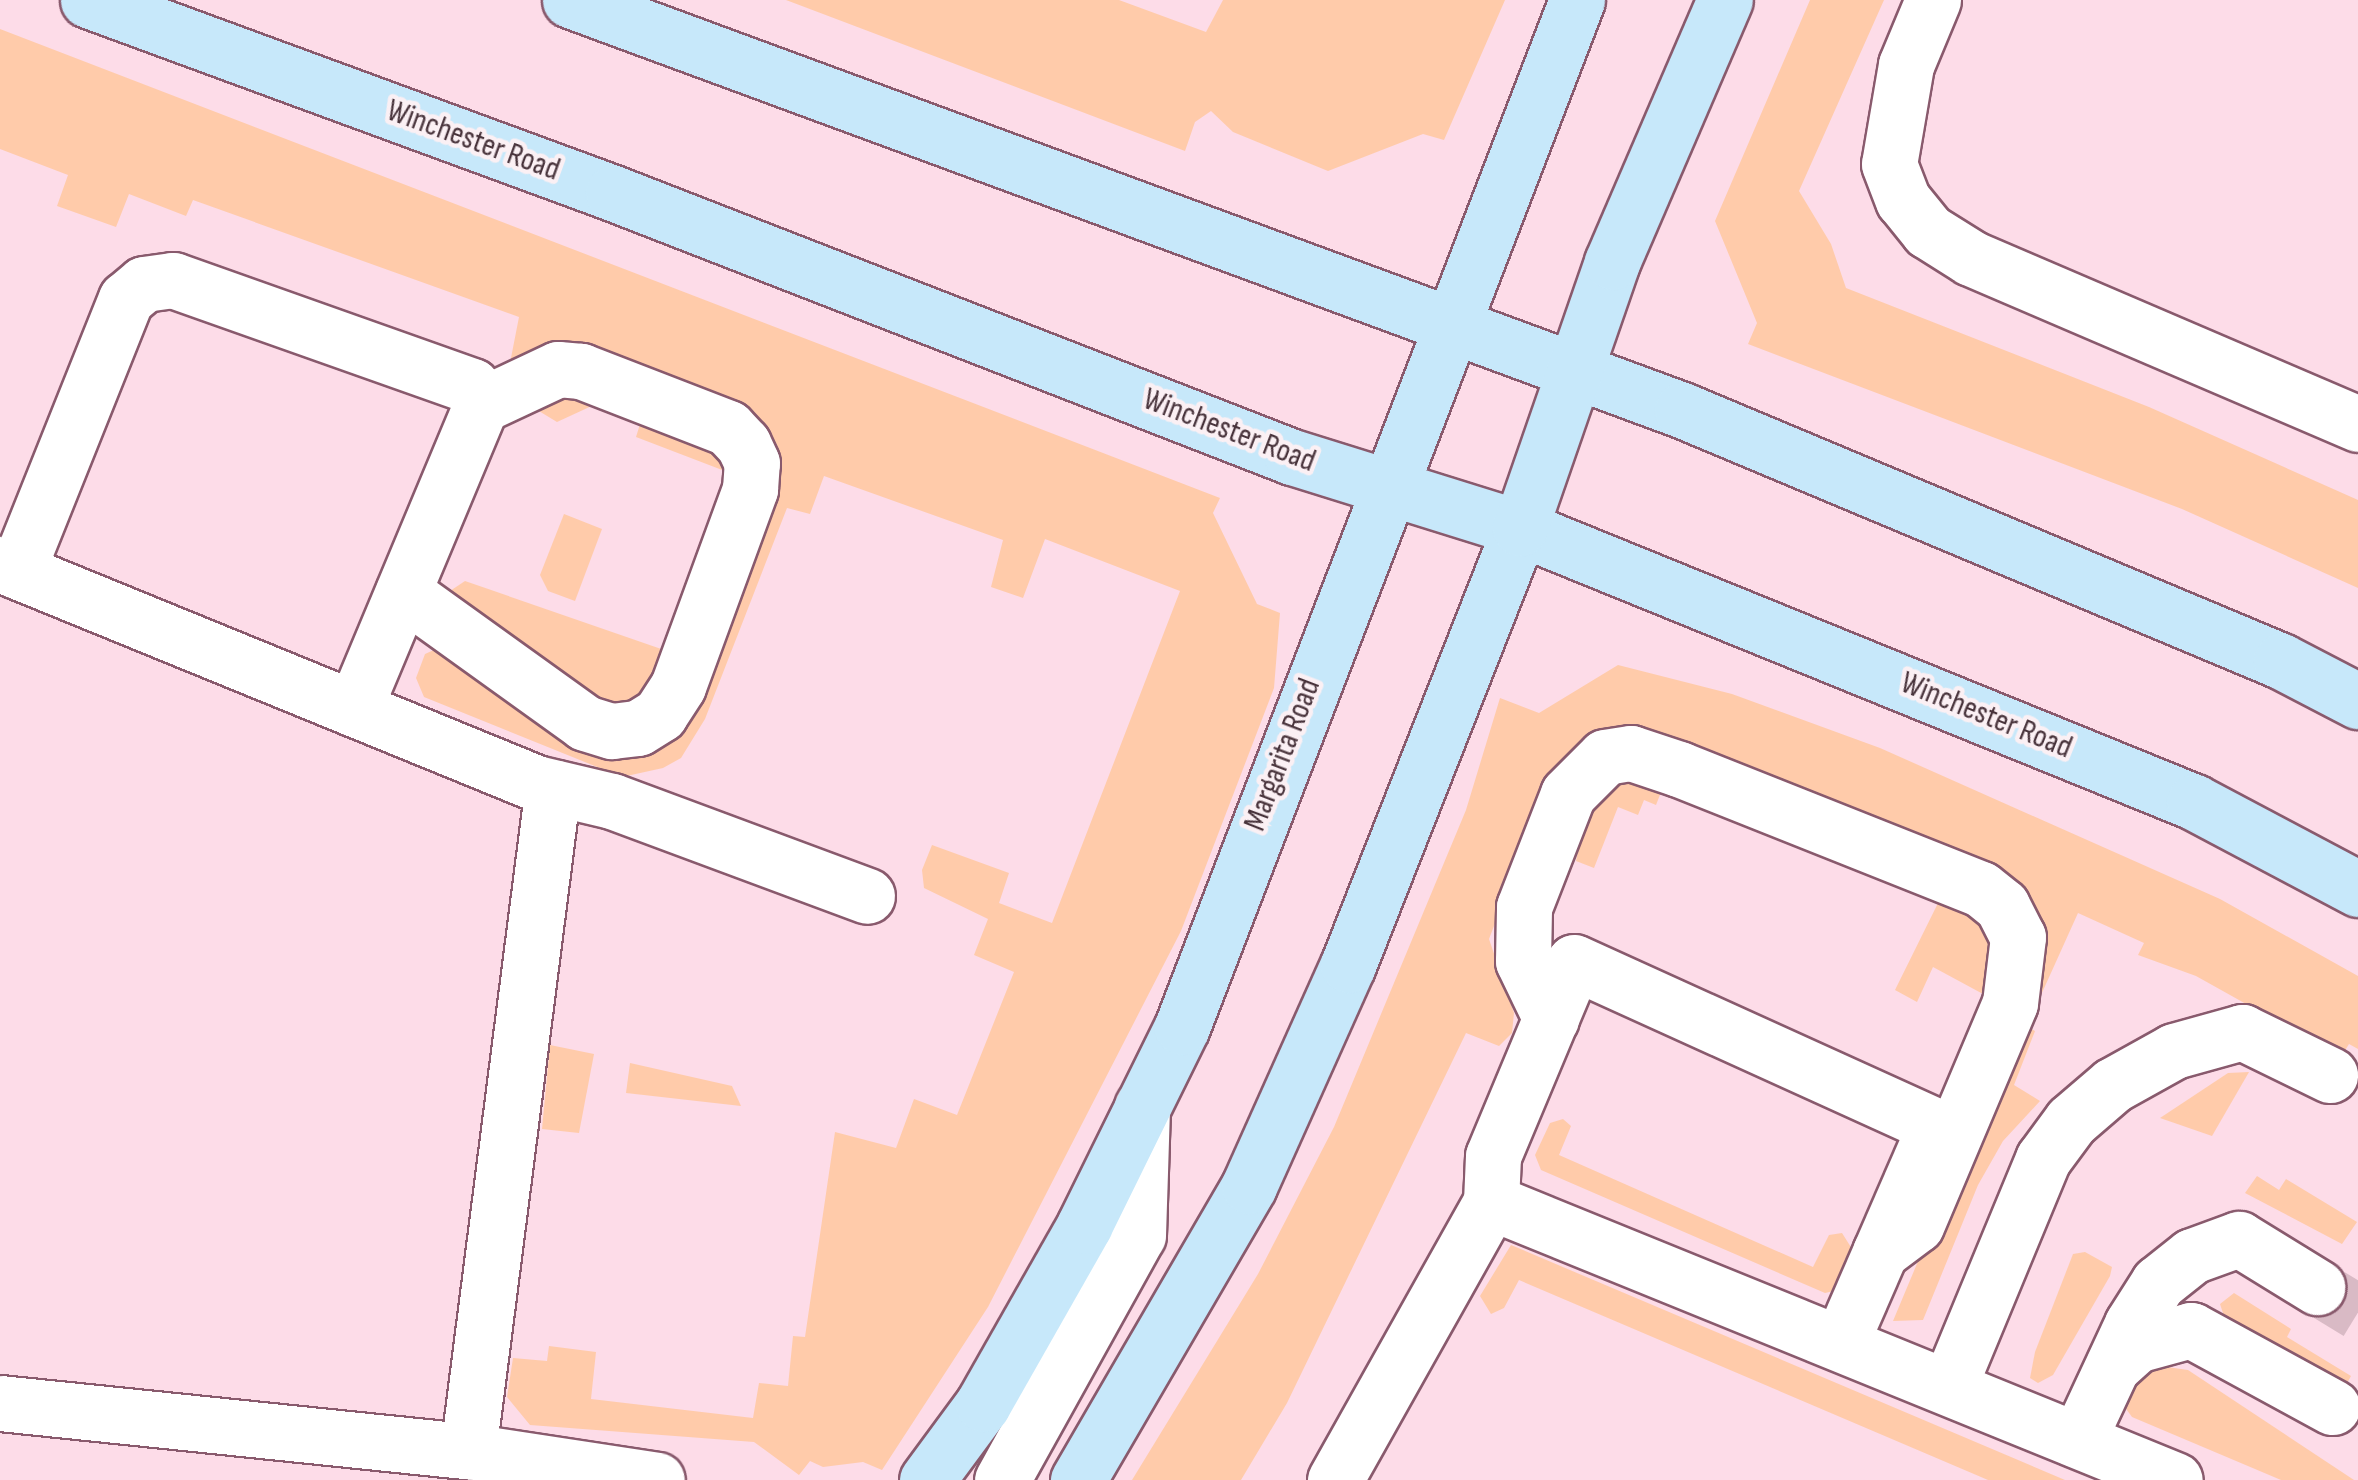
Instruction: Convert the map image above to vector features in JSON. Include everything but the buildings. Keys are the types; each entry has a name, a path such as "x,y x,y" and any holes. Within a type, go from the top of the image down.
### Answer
{"main road":[{"name":"Winchester Road","path":"88,0 1391,489 1520,528 2194,802 2358,888"},
{"path":"570,0 1448,328 1700,417 2281,661 2358,701"},
{"name":"Margarita Road","path":"928,1480 982,1404 1182,1027 1298,715 1391,489 1448,328 1577,0"},
{"path":"1078,1480 1256,1169 1348,966 1520,528 1612,262 1725,0"}],"lane":[{"path":"1933,0 1906,64 1890,164 1903,200 1928,231 1971,258 2358,424"},
{"path":"481,405 472,386 173,280 144,284 126,299 8,568 553,787 612,800 867,896"},
{"path":"354,708 481,405 558,369 580,371 728,428 743,444 752,463 750,489 678,686 660,714 638,728 612,731 586,723 403,592"},
{"path":"1551,1019 1523,962 1524,907 1568,794 1586,768 1605,756 1632,753 1680,769 1981,888 2002,906 2018,937 2010,1003 1916,1225 1880,1252"},
{"path":"468,1451 553,787"},
{"path":"1335,1480 1491,1202 1494,1156 1574,962 1934,1126 1841,1342"},
{"path":"1949,1386 2043,1159 2071,1121 2113,1085 2174,1051 2242,1032 2330,1075"},
{"path":"1002,1480 1138,1234 1142,1108"},
{"path":"1491,1202 2175,1480"},
{"path":"2078,1440 2158,1283 2215,1243 2239,1239 2317,1287"},
{"path":"2113,1366 2136,1345 2191,1330 2332,1407"},
{"path":"0,1402 468,1451 657,1480"}],"shaded area":[{"path":"786,0 1119,0 1206,32 1223,0 1505,0 1444,140 1423,134 1328,171 1233,132 1211,111 1195,122 1185,151"},
{"path":"1810,0 1884,0 1799,191 1831,244 1846,288 2149,407 2358,500 2358,588 2182,509 1748,344 1757,323 1715,221"},
{"path":"0,29 1220,498 1213,513 1257,604 1280,613 1274,688 1181,931 988,1307 882,1470 863,1462 823,1467 810,1461 799,1475 754,1442 530,1425 507,1397 513,1358 547,1361 549,1346 596,1352 591,1399 753,1418 759,1383 788,1386 793,1336 805,1337 835,1132 896,1148 914,1099 957,1115 1014,972 974,955 988,919 924,888 922,870 932,845 1009,873 999,903 1052,923 1180,591 1045,539 1023,598 991,587 1003,540 824,476 810,514 787,508 705,719 681,758 663,768 622,777 424,697 416,678 425,654 436,649 613,753 768,466 510,363 519,317 193,200 186,216 129,194 116,227 57,206 68,175 0,149"},
{"path":"559,385 707,436 730,473 636,437 641,421 596,404 557,422 529,405"},
{"path":"564,514 602,529 575,601 548,591 540,575"},
{"path":"465,581 667,651 652,690 611,712 447,593"},
{"path":"1618,665 1732,694 1880,748 2220,899 2358,976 2358,1049 2349,1044 2341,1057 2196,976 2138,955 2144,943 2078,913 2027,1026 2035,1031 2014,1085 2040,1101 2003,1141 1978,1185 1923,1320 1893,1321 1983,1106 2037,938 1596,733 1555,767 1489,939 1514,1013 1512,1033 1499,1046 1466,1033 1287,1403 1241,1480 1132,1480 1258,1274 1334,1127 1466,810 1500,698 1539,713"},
{"path":"1621,773 1663,787 1656,805 1644,800 1638,815 1618,807 1594,868 1576,861 1585,814"},
{"path":"1942,895 1975,908 2008,963 1945,1090 1983,994 1933,967 1917,1002 1895,990"},
{"path":"550,1045 594,1054 579,1133 542,1129"},
{"path":"630,1063 732,1086 741,1106 626,1093"},
{"path":"2249,1072 2212,1136 2160,1118 2228,1073"},
{"path":"1563,1119 1571,1126 1559,1155 1813,1267 1829,1235 1842,1233 1854,1252 1838,1290 1825,1293 1541,1170 1535,1155 1550,1123"},
{"path":"2257,1176 2279,1190 2286,1179 2357,1222 2342,1244 2245,1193"},
{"path":"1511,1245 2065,1480 1988,1480 1519,1280 1504,1308 1491,1314 1480,1296"},
{"path":"2085,1252 2112,1267 2110,1276 2053,1375 2038,1383 2030,1378 2035,1352 2073,1254"},
{"path":"2234,1293 2291,1329 2287,1337 2351,1376 2346,1385 2225,1319 2220,1304"},
{"path":"2160,1366 2188,1370 2354,1480 2281,1480 2132,1417 2124,1406 2127,1392"}],"tunnel":[{"path":"2317,1287 2358,1312"}]}
